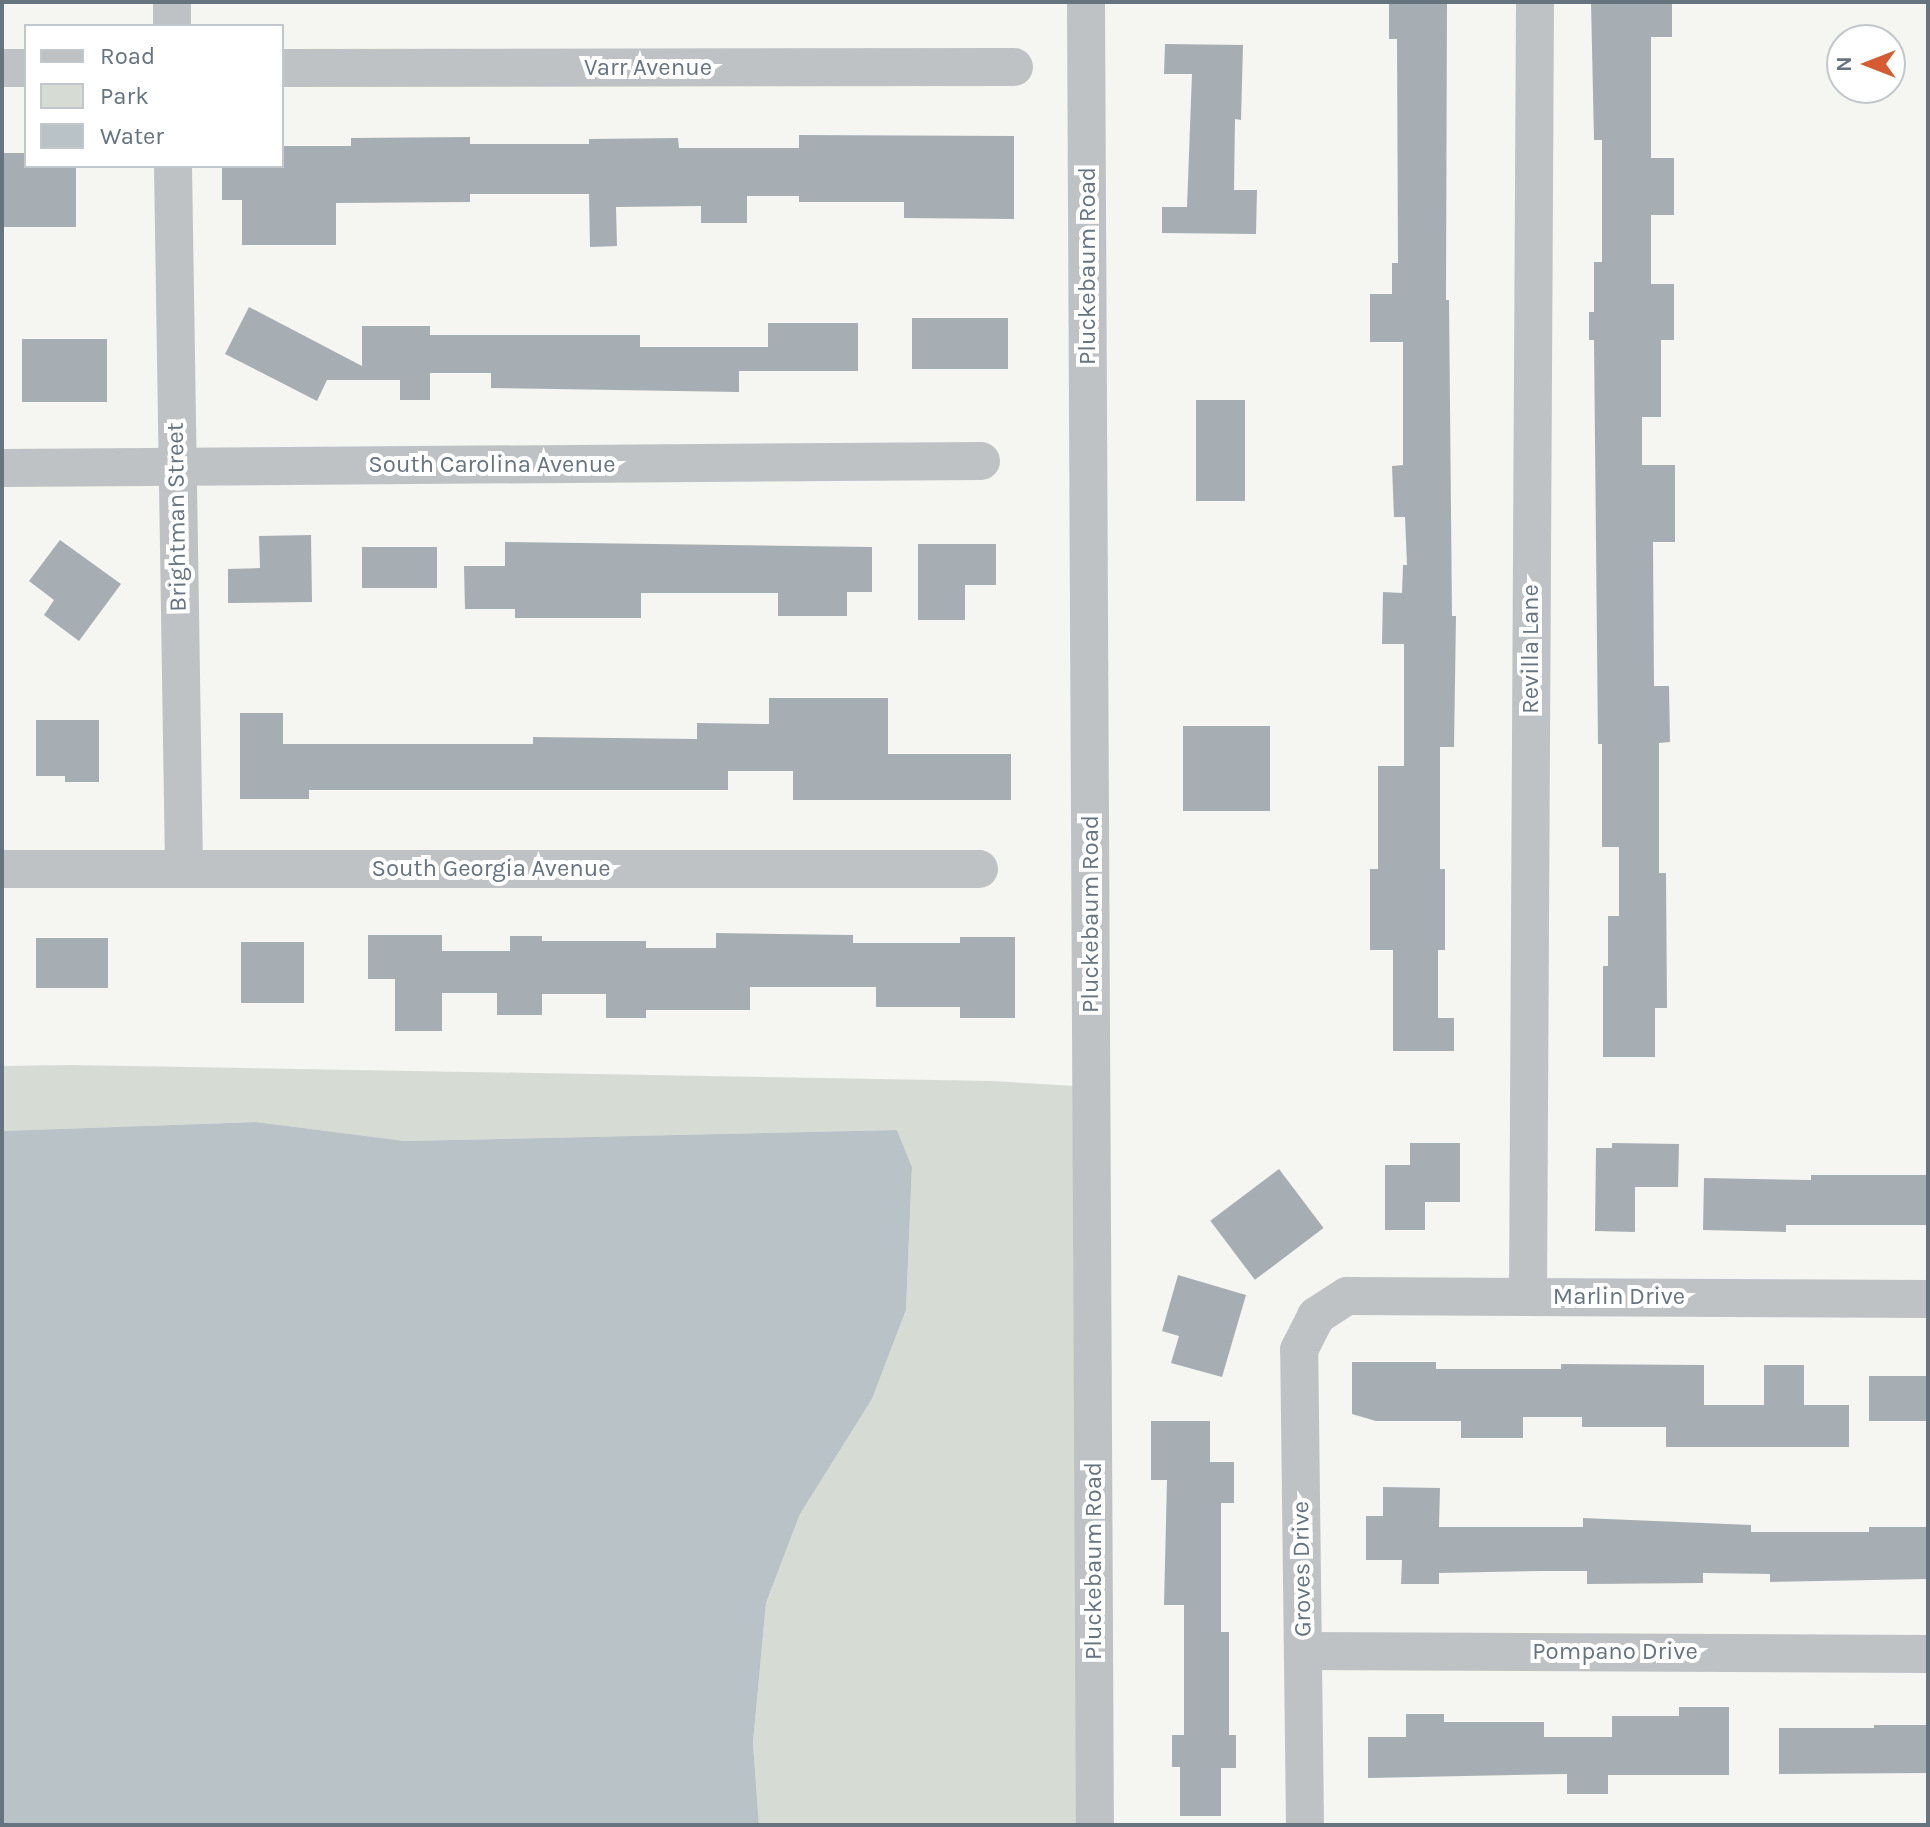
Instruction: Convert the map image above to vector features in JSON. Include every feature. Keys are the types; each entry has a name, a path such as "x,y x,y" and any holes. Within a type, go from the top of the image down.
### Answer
{"street":[{"path":"172,2 172,24"},
{"name":"Pluckebaum Road","path":"1086,2 1095,1825"},
{"name":"Revilla Lane","path":"1528,1296 1535,2"},
{"name":"Varr Avenue","path":"284,68 1014,67"},
{"path":"2,68 24,68"},
{"name":"Brightman Street","path":"173,168 175,467 184,869"},
{"name":"South Carolina Avenue","path":"2,468 981,461"},
{"name":"South Georgia Avenue","path":"2,869 979,869"},
{"name":"Marlin Drive","path":"1316,1316 1347,1296 1928,1299"},
{"name":"Groves Drive","path":"1305,1825 1299,1350 1316,1316"},
{"name":"Pompano Drive","path":"1303,1651 1928,1654"}],"green space":[{"path":"2,1066 992,1081 1074,1086 1078,1825 759,1825 753,1743 766,1603 800,1514 872,1399 906,1310 912,1167 897,1130 405,1141 256,1122 2,1131"}],"water":[{"path":"256,1122 405,1141 897,1130 912,1167 906,1310 872,1399 800,1514 766,1603 753,1743 759,1825 2,1825 2,1131"}],"building":[{"path":"1389,2 1447,2 1446,300 1449,300 1452,616 1456,616 1454,747 1440,747 1440,869 1445,869 1445,950 1438,950 1438,1018 1454,1018 1454,1051 1393,1051 1393,950 1370,950 1370,869 1378,869 1378,766 1404,766 1404,644 1382,644 1383,592 1402,593 1403,565 1407,565 1405,517 1394,517 1392,466 1403,465 1403,342 1370,342 1370,294 1392,294 1392,263 1398,263 1397,39 1389,39"},
{"path":"1591,2 1672,2 1672,37 1651,37 1651,158 1674,158 1674,215 1651,215 1651,284 1674,284 1674,340 1661,340 1661,417 1642,417 1642,465 1675,465 1675,542 1653,542 1654,686 1669,686 1670,742 1659,743 1659,873 1666,873 1667,1008 1655,1008 1655,1057 1603,1057 1603,966 1608,966 1608,916 1619,916 1619,847 1602,847 1602,744 1598,744 1594,340 1589,340 1589,312 1594,312 1594,262 1602,262 1602,140 1594,140"},
{"path":"1165,44 1243,45 1241,120 1235,119 1234,190 1257,190 1256,234 1162,233 1162,207 1187,207 1192,74 1164,74"},
{"path":"799,135 1014,136 1014,219 904,218 904,202 799,202 799,196 747,196 747,223 701,223 701,206 616,207 617,246 590,247 589,194 470,194 470,202 336,203 336,245 242,245 242,200 222,200 222,168 284,168 284,146 351,146 351,138 470,137 470,144 589,144 589,139 678,138 679,148 799,148"},
{"path":"2,153 24,153 24,168 76,168 76,227 2,227"},
{"path":"249,307 362,366 362,326 430,326 430,335 640,335 640,347 768,347 768,323 858,323 858,371 739,371 739,392 491,388 491,373 430,373 430,400 400,400 400,380 327,380 317,401 225,354"},
{"path":"912,318 1008,318 1008,369 912,369"},
{"path":"22,339 107,339 107,402 22,402"},
{"path":"1196,400 1245,400 1245,501 1196,501"},
{"path":"311,535 312,602 228,603 228,569 260,568 259,536"},
{"path":"60,540 121,584 79,641 44,615 54,600 29,581"},
{"path":"505,542 872,547 872,592 847,592 847,616 778,616 778,593 641,593 641,618 515,618 515,609 465,609 464,566 505,566"},
{"path":"918,544 996,544 996,585 965,585 965,620 918,620"},
{"path":"362,547 437,547 437,588 362,588"},
{"path":"769,698 888,698 888,754 1011,754 1011,800 793,800 793,771 728,771 728,790 309,790 309,799 240,799 240,713 283,713 283,744 533,744 533,737 697,739 697,723 769,724"},
{"path":"36,720 99,720 99,782 65,782 65,776 36,776"},
{"path":"1183,726 1270,726 1270,811 1183,811"},
{"path":"716,933 853,935 853,943 960,943 960,937 1015,937 1015,1018 960,1018 960,1007 876,1007 876,987 750,987 750,1010 646,1010 646,1018 606,1018 606,994 542,994 542,1015 497,1015 497,993 442,993 442,1031 395,1031 395,979 368,979 368,935 442,935 442,951 510,951 510,936 542,936 542,941 646,941 646,948 716,948"},
{"path":"36,938 108,938 108,988 36,988"},
{"path":"241,942 304,942 304,1003 241,1003"},
{"path":"1410,1143 1460,1143 1460,1202 1425,1202 1425,1230 1385,1230 1385,1165 1410,1165"},
{"path":"1612,1143 1679,1144 1678,1187 1635,1187 1635,1232 1595,1231 1596,1148 1612,1148"},
{"path":"1279,1169 1324,1228 1255,1280 1210,1221"},
{"path":"1811,1175 1928,1175 1928,1225 1786,1225 1786,1232 1703,1230 1704,1178 1811,1180"},
{"path":"1178,1275 1246,1295 1222,1377 1171,1363 1179,1336 1162,1331"},
{"path":"1352,1362 1436,1362 1436,1369 1561,1369 1561,1364 1704,1365 1704,1405 1764,1405 1764,1365 1804,1365 1804,1405 1849,1405 1849,1447 1666,1447 1666,1427 1582,1427 1582,1417 1523,1417 1523,1438 1461,1438 1461,1421 1376,1421 1352,1414"},
{"path":"1869,1376 1928,1376 1928,1421 1869,1421"},
{"path":"1151,1421 1210,1421 1210,1462 1234,1462 1234,1503 1221,1503 1221,1632 1229,1632 1229,1735 1236,1735 1236,1768 1221,1768 1221,1816 1180,1816 1180,1767 1172,1767 1172,1735 1184,1735 1184,1605 1164,1605 1167,1480 1151,1480"},
{"path":"1383,1487 1440,1488 1439,1527 1583,1527 1583,1518 1751,1525 1751,1532 1869,1532 1869,1527 1928,1527 1928,1579 1770,1582 1770,1574 1703,1573 1703,1583 1587,1584 1587,1571 1541,1571 1439,1573 1439,1584 1401,1584 1402,1560 1366,1560 1366,1516 1383,1516"},
{"path":"1679,1707 1729,1707 1729,1775 1608,1775 1608,1794 1567,1794 1567,1774 1368,1778 1368,1737 1406,1737 1406,1714 1444,1714 1444,1722 1544,1722 1544,1737 1612,1737 1612,1716 1679,1716"},
{"path":"1874,1725 1928,1725 1928,1773 1779,1774 1779,1728 1874,1728"}]}
